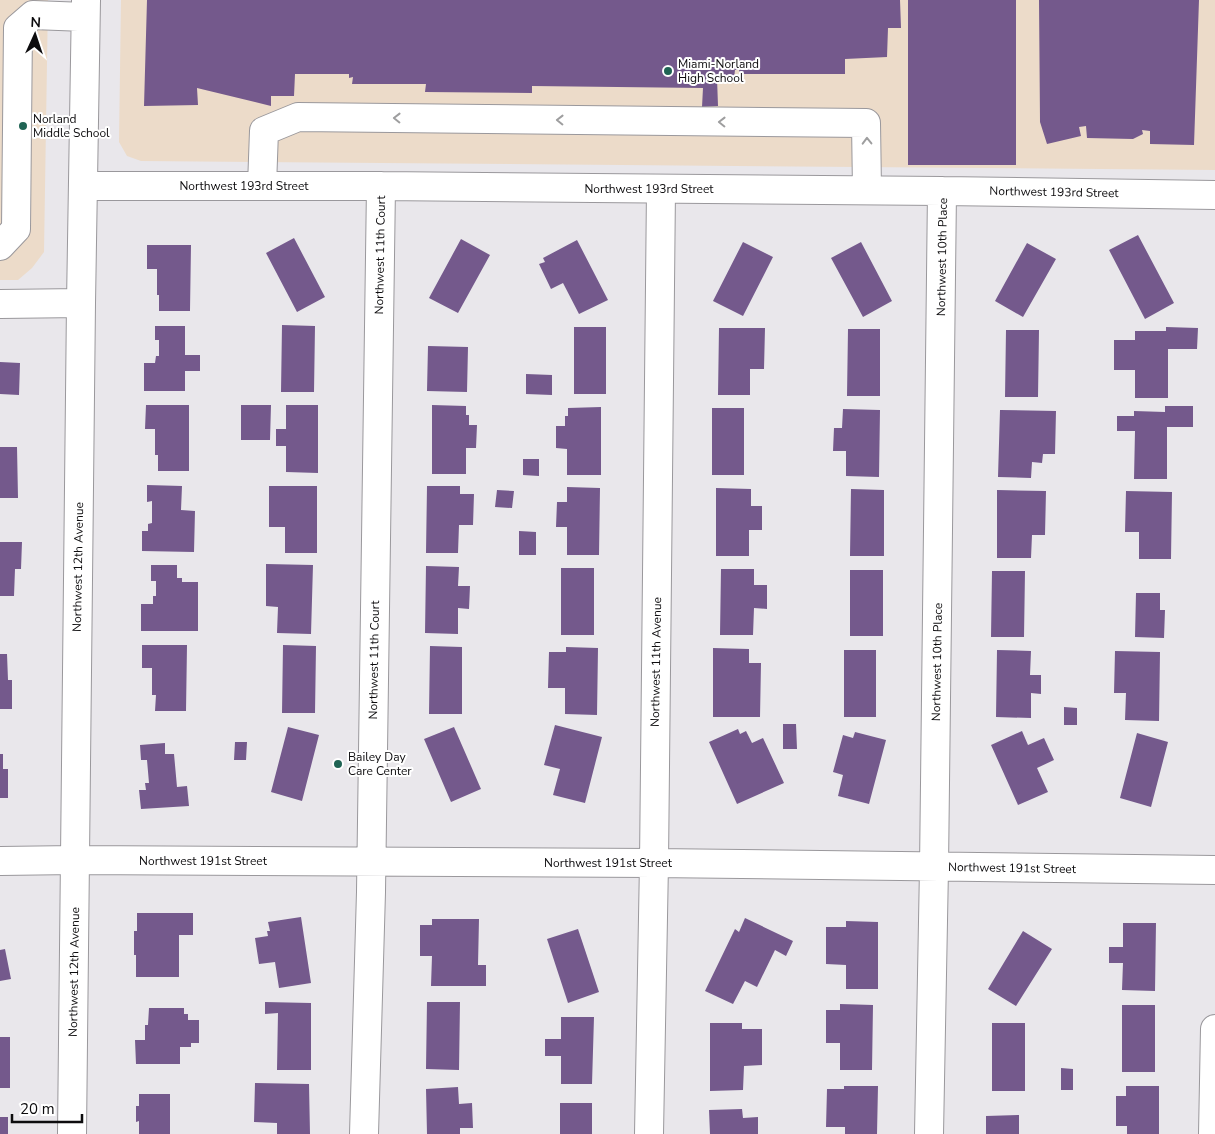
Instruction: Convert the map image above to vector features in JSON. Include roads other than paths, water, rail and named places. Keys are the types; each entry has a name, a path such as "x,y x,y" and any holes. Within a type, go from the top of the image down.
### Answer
{"street":[{"name":"Northwest 12th Avenue","path":"72,1134 86,8"},
{"path":"0,246 16,229 18,28 33,15 86,8"},
{"path":"262,186 264,131 298,117 866,123 867,190"},
{"name":"Northwest 193rd Street","path":"83,186 381,186 1215,194"},
{"name":"Northwest 11th Court","path":"364,1134 372,862 381,186"},
{"name":"Northwest 11th Avenue","path":"649,1134 654,863 661,189"},
{"name":"Northwest 10th Place","path":"929,1134 942,191"},
{"path":"0,304 81,304"},
{"name":"Northwest 191st Street","path":"0,861 654,863 934,868 1215,870"},
{"path":"1213,1134 1215,1028"}],"place":[{"name":"Miami-Norland High School","path":"668,71"},
{"name":"Norland Middle School","path":"23,126"},
{"name":"Bailey Day Care Center","path":"338,764"}]}
